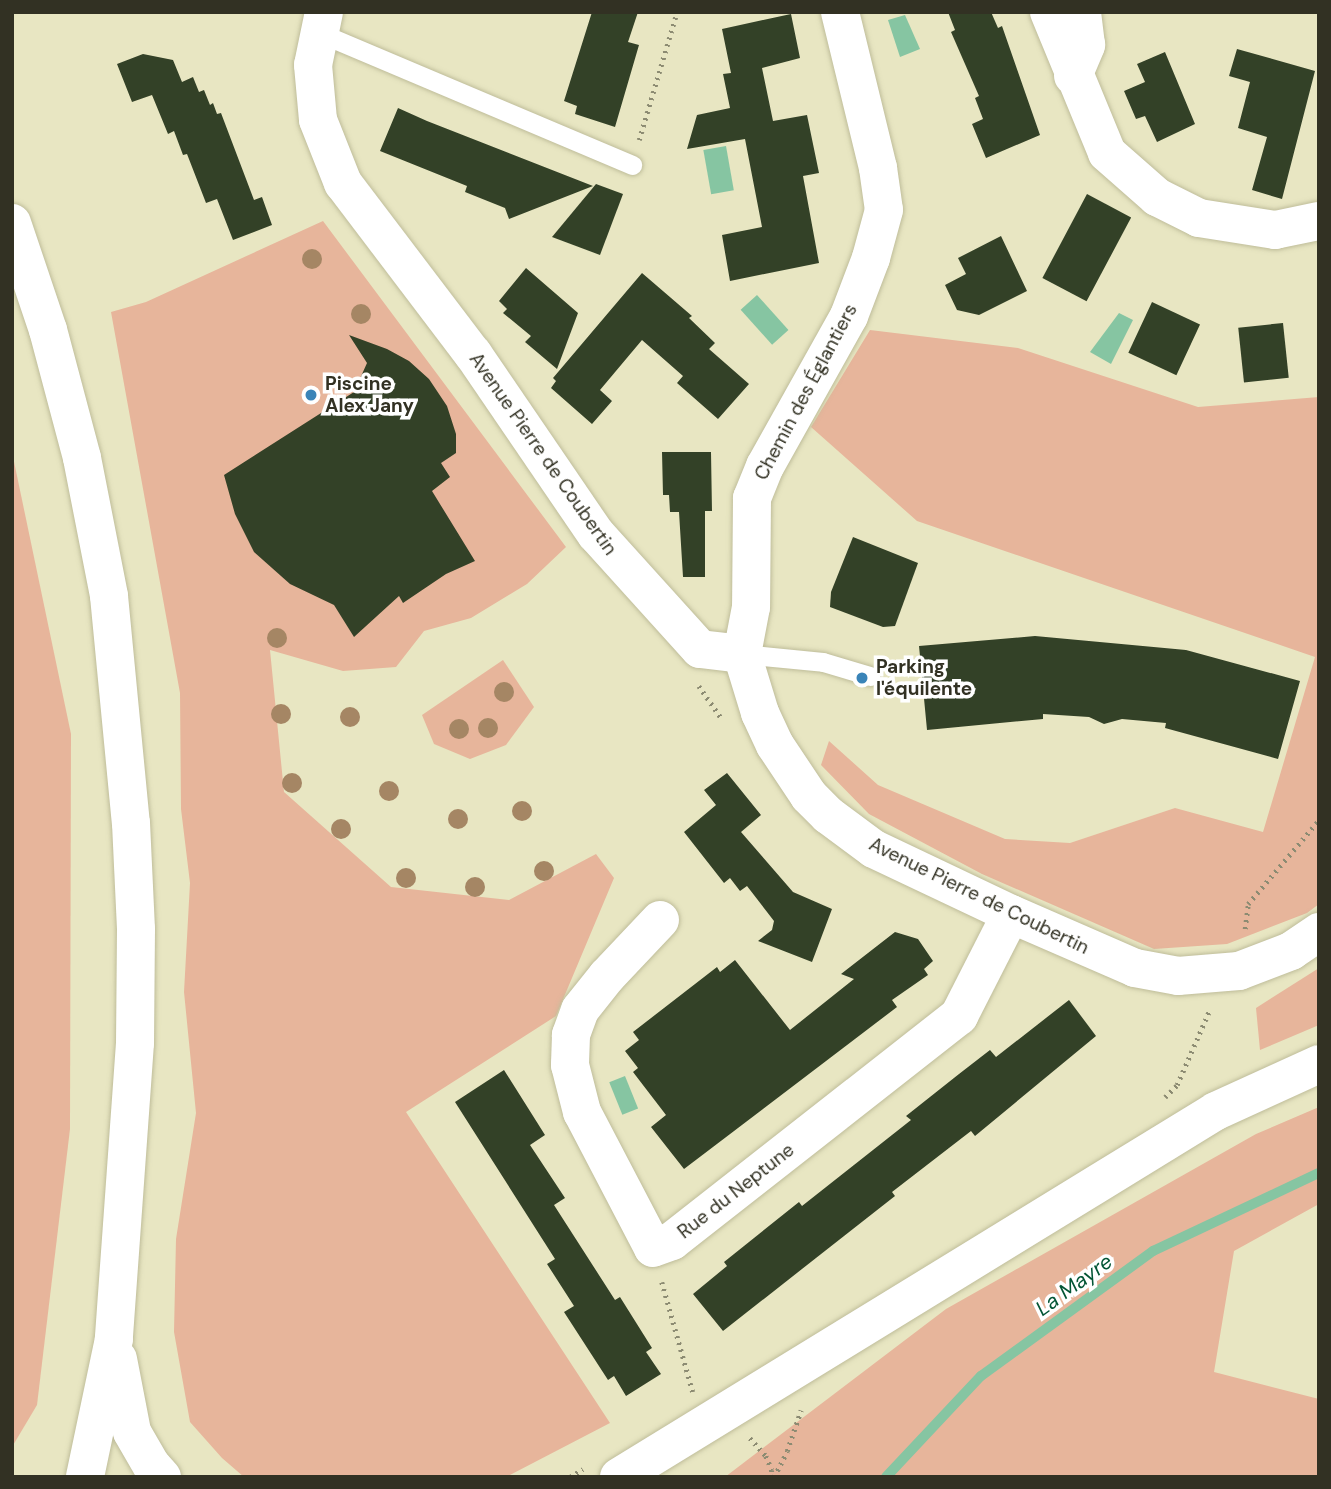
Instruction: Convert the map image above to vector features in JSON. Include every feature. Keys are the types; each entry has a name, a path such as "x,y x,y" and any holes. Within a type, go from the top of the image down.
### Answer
{"street":[{"name":"Chemin des Églantiers","path":"742,654 751,607 752,498 765,466 849,316 872,258 884,210 878,168 840,12"},
{"path":"1049,12 1073,76 1107,153 1157,197 1199,218 1275,230 1319,222"},
{"path":"1073,76 1086,45 1082,12"},
{"name":"Avenue Pierre de Coubertin","path":"322,23 313,65 318,120 343,183 473,354 596,534 700,649 742,654 760,713 775,745 809,796 828,815 874,849 1011,914 1135,968 1178,976 1213,975 1262,964 1319,932"},
{"path":"12,223 48,330 82,457 109,596 121,699 136,929 135,1043 114,1339 85,1477"},
{"name":"Rue du Neptune","path":"653,1248 672,1241 959,1016 1011,914"},
{"path":"653,1248 582,1112 570,1065 571,1035 580,1010 607,976 660,920"},
{"path":"620,1477 1216,1111 1319,1064"},
{"path":"114,1339 132,1432 162,1477"}],"lane":[{"path":"322,23 632,165"},
{"path":"742,654 823,662 870,676"}],"path":[{"path":"632,165 677,12"},
{"path":"1243,940 1248,904 1319,820"},
{"path":"653,1248 704,1423"},
{"path":"774,1477 787,1451 807,1393 800,1364"}],"shaded area":[{"path":"905,15 920,49 900,57 888,20"},
{"path":"726,146 734,190 711,194 703,150"},
{"path":"323,221 566,547 527,584 471,618 424,631 396,667 343,671 270,650 284,792 391,887 509,900 596,854 614,878 556,1016 406,1112 610,1423 506,1477 244,1477 222,1458 190,1422 174,1332 176,1239 196,1113 184,992 190,883 181,809 180,693 111,312 146,302"},
{"path":"757,295 788,330 772,345 741,310"},
{"path":"1119,313 1133,320 1111,364 1090,352"},
{"path":"870,330 1018,348 1198,407 1319,397 1319,904 1307,913 1227,944 1154,949 982,874 869,814 821,765 829,741 878,785 1005,839 1070,843 1175,808 1263,832 1315,657 917,521 811,427"},
{"path":"12,452 71,734 70,1129 37,1405 12,1447"},
{"path":"503,660 534,707 506,745 470,759 434,744 422,715"},
{"path":"1319,968 1319,1025 1260,1050 1256,1008"},
{"path":"625,1076 638,1108 622,1115 609,1082"},
{"path":"1319,1107 1319,1204 1234,1251 1214,1372 1319,1399 1319,1477 725,1477 946,1309 1256,1134"}],"building":[{"path":"592,12 638,12 628,42 639,45 615,127 575,114 577,106 564,101"},
{"path":"948,12 991,12 998,28 1002,26 1040,135 986,158 972,124 983,119 975,98 979,96 951,32 955,30"},
{"path":"791,14 800,58 762,68 773,121 807,115 819,173 803,176 819,263 730,281 722,235 762,227 745,139 687,149 697,115 730,108 723,74 731,73 722,29"},
{"path":"1237,49 1315,71 1282,199 1252,190 1267,137 1238,128 1250,82 1229,76"},
{"path":"1165,52 1195,124 1157,142 1145,116 1136,119 1124,91 1145,82 1137,64"},
{"path":"143,54 173,60 182,82 193,77 199,92 204,90 210,105 213,103 217,114 221,113 254,200 262,197 272,225 233,240 217,199 206,203 187,154 183,155 174,131 168,134 152,95 132,102 117,64"},
{"path":"398,108 593,186 509,219 505,208 465,192 467,186 380,151"},
{"path":"596,184 623,194 600,255 552,237"},
{"path":"1087,194 1131,217 1087,301 1042,278"},
{"path":"1001,236 1027,291 979,315 957,310 945,285 966,274 958,258"},
{"path":"526,268 578,313 557,369 525,342 531,336 503,313 507,309 499,301"},
{"path":"642,273 692,316 689,318 715,343 709,349 749,384 718,419 677,383 683,376 642,340 600,390 612,401 592,424 551,388 556,381 553,378"},
{"path":"1152,302 1200,324 1176,375 1128,353"},
{"path":"1283,323 1289,378 1244,382 1238,328"},
{"name":"Piscine Alex Jany","path":"349,335 387,349 409,361 429,379 447,406 456,434 456,453 441,463 450,477 432,491 475,561 446,574 403,603 399,596 354,637 334,605 290,584 254,552 235,514 224,475 354,392 367,363"},
{"path":"662,452 711,452 712,511 705,511 705,577 683,577 679,512 670,512 669,495 663,495"},
{"path":"853,537 918,563 895,626 883,627 830,607 831,592"},
{"path":"1035,636 1186,650 1300,681 1278,759 1165,728 1166,723 1122,719 1104,724 1089,717 1043,714 1043,719 927,730 919,646"},
{"path":"727,773 761,815 741,832 793,892 832,909 812,962 758,941 772,930 774,921 747,886 740,891 730,878 724,883 684,832 716,805 704,790"},
{"path":"895,932 918,939 933,961 924,969 928,975 892,1000 897,1007 684,1169 651,1127 666,1115 633,1072 638,1068 625,1051 639,1040 633,1032 717,967 720,972 735,960 790,1030 854,979 841,974"},
{"path":"1069,1000 1096,1036 975,1136 971,1131 892,1192 895,1196 723,1331 693,1294 727,1266 724,1262 799,1202 802,1206 911,1120 906,1116 990,1050 996,1057"},
{"path":"504,1070 545,1135 530,1145 565,1198 554,1205 615,1300 620,1297 652,1348 646,1352 661,1374 626,1396 614,1376 608,1380 564,1312 574,1306 547,1264 555,1259 455,1102"}],"waterway":[{"name":"La Mayre","path":"886,1477 981,1376 1153,1251 1319,1173"}],"place":[{"name":"Piscine Alex Jany","path":"311,395"},
{"name":"Parking l'équilente","path":"862,678"}]}
